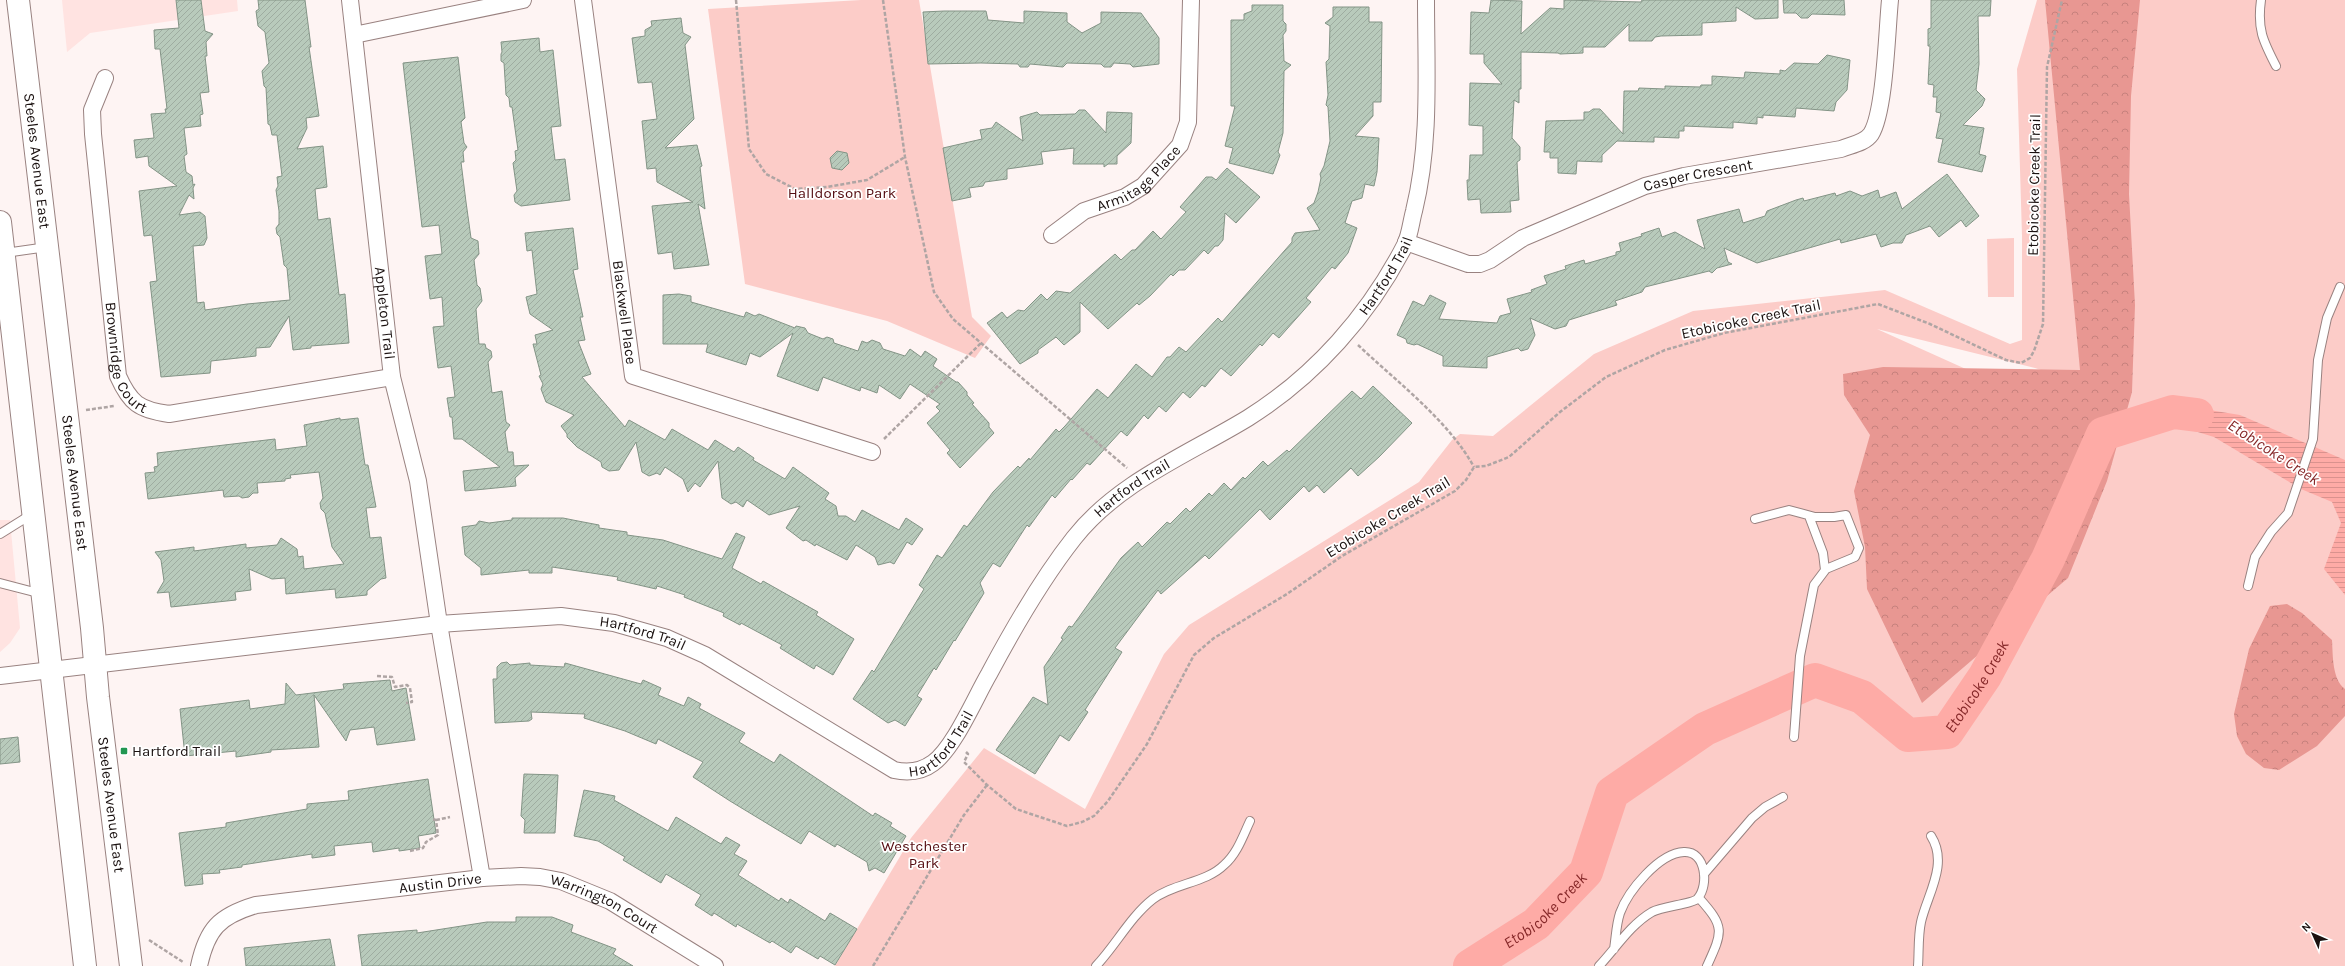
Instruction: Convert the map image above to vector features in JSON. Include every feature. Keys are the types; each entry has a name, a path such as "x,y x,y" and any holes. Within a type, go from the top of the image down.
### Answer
{"main road":[{"name":"Steeles Avenue East","path":"18,0 131,966"},
{"path":"0,222 2,254 52,670 85,966"}],"street":[{"name":"Appleton Trail","path":"350,0 392,377 418,481 439,624"},
{"path":"354,35 523,0"},
{"name":"Blackwell Place","path":"583,0 633,376 872,452"},
{"name":"Armitage Place","path":"1052,235 1084,212 1125,197 1143,186 1180,145 1188,122 1190,0"},
{"name":"Hartford Trail","path":"0,676 439,624 561,616 614,624 667,638 705,655 899,772 914,772 934,762 952,741 1012,631 1058,559 1090,522 1107,506 1141,480 1249,417 1295,384 1347,334 1406,242 1425,160 1426,0"},
{"name":"Casper Crescent","path":"1406,242 1468,264 1480,264 1490,260 1523,238 1645,186 1684,176 1841,149 1865,140 1870,135 1879,117 1890,0"},
{"name":"Brownridge Court","path":"105,78 92,110 93,134 118,376 127,396 138,406 154,412 169,414 392,377"},
{"name":"Austin Drive","path":"198,966 208,935 219,922 232,914 256,905 482,878 439,624"},
{"name":"Warrington Court","path":"482,878 521,876 561,881 610,901 715,966"}],"lane":[{"path":"2261,0 2258,20 2264,43 2276,66"},
{"path":"2,254 48,247"},
{"path":"2248,586 2255,557 2271,532 2288,513 2313,439 2318,360 2327,318 2340,287"},
{"path":"1755,519 1789,510 1809,516 1834,517 1846,515 1858,544 1859,552 1855,557 1836,563 1825,570 1814,585 1800,656 1794,737"},
{"path":"0,534 33,514"},
{"path":"1809,516 1823,554 1825,570"},
{"path":"0,583 43,594"},
{"path":"1704,874 1752,818 1765,807 1783,797"},
{"path":"1096,966 1153,899 1168,890 1215,872 1225,865 1233,855 1250,821"},
{"path":"1918,966 1921,924 1938,863 1937,846 1931,836"},
{"path":"1599,966 1632,929 1653,912 1674,904 1693,902 1699,898 1704,886 1704,874 1700,862 1688,852 1673,855 1657,865 1634,887 1624,904 1618,919 1614,949"},
{"path":"1699,898 1716,918 1720,929 1707,966"}],"path":[{"path":"736,0 749,149 766,174 795,189 827,186 867,180 905,157"},
{"path":"883,0 905,157 934,292 953,319 982,342 1141,480"},
{"name":"Etobicoke Creek Trail","path":"952,741 968,754 964,762 987,785 1016,809 1067,826 1082,822 1094,816 1115,791 1147,744 1194,655 1214,638 1280,598 1342,556 1455,491 1466,480 1474,467 1486,466 1509,457 1560,412 1606,377 1665,350 1724,333 1878,304 1930,324 2006,360 2021,363 2030,358 2034,351 2043,324 2047,67 2062,0"},
{"path":"1347,334 1440,422 1462,445 1474,467"},
{"path":"872,452 893,428 982,342"},
{"path":"67,413 116,406 127,396"},
{"path":"377,676 392,677 395,687 407,685 410,688 412,702 406,703"},
{"path":"873,966 964,815 987,785"},
{"path":"432,819 436,820 450,817"},
{"path":"410,852 423,848 426,842 438,835 436,820"},
{"path":"127,928 153,942 188,966"}],"shaded area":[{"path":"62,0 237,0 238,11 90,33 67,52"},
{"path":"0,520 10,520 20,628 10,643 0,652"}],"green space":[{"name":"Halldorson Park","path":"861,0 919,0 972,317 991,336 975,358 887,321 745,284 708,9"},
{"name":"Westchester Park","path":"2037,0 2345,0 2345,966 835,966 911,838 984,748 1085,809 1164,654 1189,625 1419,482 1452,440 1460,434 1493,436 1594,354 1693,311 1885,290 2010,344 2022,340 2022,236 2017,69","holes":["1877,329 2035,368 2068,379 2028,397"]},
{"path":"2045,0 2140,0 2131,96 2129,194 2135,305 2132,392 2107,481 2068,578 1922,703 1867,589 1865,547 1854,491 1870,435 1844,395 1843,374 1883,367 2080,370"},
{"path":"2014,238 2014,297 1988,297 1987,239"},
{"path":"2287,604 2302,613 2332,640 2335,673 2341,685 2345,689 2345,716 2317,746 2279,770 2264,768 2246,754 2237,736 2234,714 2249,649 2270,606"}],"water":[{"name":"Etobicoke Creek","path":"2197,408 2240,415 2345,460 2345,595 2324,569 2341,523 2332,502 2301,489 2214,437 2142,415"}],"building":[{"path":"176,0 201,0 205,31 213,34 206,42 207,56 205,56 209,92 200,93 203,114 200,115 201,126 184,128 187,154 184,156 186,172 192,176 193,185 195,184 193,188 194,199 189,195 179,215 200,212 205,216 207,238 204,245 193,246 197,303 204,302 205,310 290,300 287,268 284,265 280,237 277,234 276,228 279,224 276,190 278,186 277,177 282,176 277,135 272,135 270,125 268,124 266,88 264,86 262,71 269,63 265,32 258,26 256,11 259,9 258,0 305,0 311,47 309,47 319,116 306,118 307,128 297,149 323,146 327,187 315,189 318,220 330,218 339,295 345,294 349,343 311,346 311,348 293,350 289,316 270,347 256,348 256,356 211,361 210,373 161,377 150,282 157,281 152,235 144,236 139,191 177,186 149,166 148,156 136,158 134,140 154,138 151,114 166,113 165,109 167,109 160,49 155,49 154,30 179,28"},
{"path":"1491,0 1522,1 1521,34 1550,8 1564,9 1564,0 1641,2 1642,0 1778,0 1778,18 1755,19 1736,7 1736,21 1702,23 1702,35 1661,36 1655,37 1652,41 1629,41 1629,24 1605,47 1583,47 1583,53 1560,54 1521,52 1521,89 1519,89 1519,103 1514,100 1512,138 1520,147 1520,160 1517,162 1519,200 1510,201 1511,212 1481,213 1480,199 1468,200 1467,180 1469,180 1470,155 1483,155 1483,126 1469,125 1470,83 1502,84 1484,63 1484,54 1470,54 1471,12 1489,13"},
{"path":"1783,0 1844,0 1845,15 1812,14 1808,18 1801,18 1796,13 1784,13"},
{"path":"1931,0 1991,0 1990,16 1978,16 1979,64 1976,90 1985,99 1982,106 1963,125 1984,128 1979,154 1986,156 1982,172 1938,162 1943,139 1936,138 1941,113 1936,112 1937,97 1933,97 1934,85 1928,84 1930,46 1928,46 1928,29 1931,28"},
{"path":"1252,5 1283,5 1283,21 1286,24 1286,31 1283,35 1284,61 1291,65 1284,71 1283,133 1278,152 1280,155 1273,174 1229,163 1233,148 1225,146 1235,106 1231,106 1231,20 1244,20 1244,14 1252,11"},
{"path":"1333,7 1369,7 1369,22 1382,22 1381,102 1373,102 1373,116 1355,136 1379,138 1377,172 1374,186 1365,184 1362,198 1352,201 1345,223 1357,228 1348,253 1335,269 1332,267 1306,298 1311,302 1279,338 1273,333 1262,346 1260,344 1231,376 1221,368 1205,387 1202,385 1190,398 1183,392 1166,412 1159,406 1148,419 1144,415 1127,436 1121,431 1090,465 1087,463 1072,480 1071,479 1055,498 1052,495 1029,527 1027,525 1000,567 993,563 980,583 984,593 955,641 954,640 936,670 934,668 917,696 922,699 905,726 895,720 888,723 853,699 872,670 874,672 924,589 919,585 937,555 942,558 964,525 967,527 993,492 1018,466 1020,468 1029,458 1030,460 1056,429 1059,432 1097,389 1108,398 1136,364 1152,377 1167,357 1170,357 1179,347 1186,352 1218,318 1222,322 1292,242 1292,238 1295,233 1320,230 1307,208 1314,203 1318,192 1321,178 1320,174 1324,166 1330,141 1328,107 1326,105 1328,95 1326,62 1329,59 1330,26 1325,23 1333,17"},
{"path":"986,11 988,20 1024,23 1024,11 1067,13 1067,22 1082,33 1101,23 1101,12 1141,13 1159,38 1159,64 1133,67 1130,64 1114,63 1111,67 1104,67 1101,64 1067,63 1063,67 1030,64 1028,67 1020,67 1018,64 928,64 923,12"},
{"path":"681,18 683,33 691,37 685,45 694,119 665,148 697,145 702,166 700,167 705,209 698,204 709,265 674,269 672,252 658,254 652,206 693,202 657,182 656,168 647,169 642,121 657,119 652,82 638,83 632,38 645,36 645,30 652,26 651,21"},
{"path":"539,38 540,52 553,50 561,126 551,127 555,160 565,159 570,200 521,206 515,202 514,195 517,191 513,163 516,160 515,151 518,150 512,107 510,107 509,98 506,95 504,63 501,61 501,42"},
{"path":"1827,55 1850,60 1847,90 1836,102 1834,111 1796,108 1795,117 1763,115 1763,118 1757,117 1757,124 1733,122 1733,128 1684,126 1684,131 1679,131 1679,138 1654,137 1654,142 1617,141 1602,155 1602,162 1577,161 1576,174 1558,173 1558,158 1550,158 1550,152 1544,152 1546,121 1584,120 1584,112 1589,112 1593,109 1600,109 1623,134 1624,91 1638,91 1639,88 1665,89 1665,86 1700,87 1701,85 1712,85 1712,76 1744,78 1745,72 1780,74 1780,70 1785,71 1794,63 1818,64"},
{"path":"458,57 465,118 461,122 464,143 467,147 463,152 464,162 461,162 471,238 478,241 479,254 474,260 477,285 480,288 482,301 476,309 479,344 485,344 486,348 491,351 492,357 488,362 492,393 502,391 506,422 510,425 505,432 508,452 513,452 514,466 529,465 515,478 516,486 465,491 463,471 500,467 462,439 454,439 452,417 450,417 447,398 455,397 451,366 438,368 433,327 444,326 442,297 430,299 425,256 442,254 439,225 422,227 403,63"},
{"path":"1079,110 1085,110 1106,133 1107,112 1132,113 1131,143 1117,156 1117,164 1108,164 1104,167 1104,164 1073,164 1074,148 1041,152 1043,164 1007,169 1007,179 985,182 983,186 969,188 971,197 952,201 943,148 982,139 980,130 992,128 996,122 1023,141 1020,117 1037,112 1040,115 1075,114"},
{"path":"837,151 847,153 849,163 842,170 832,168 830,158"},
{"path":"1227,168 1260,197 1236,223 1225,213 1223,240 1218,246 1215,246 1208,254 1204,250 1185,270 1179,270 1173,276 1171,274 1150,296 1139,305 1137,303 1108,329 1080,302 1080,332 1064,345 1056,337 1038,350 1038,353 1020,364 987,323 1002,312 1007,318 1018,310 1024,311 1041,294 1047,300 1056,291 1070,293 1115,254 1121,260 1132,250 1135,250 1153,231 1161,239 1186,212 1180,207 1206,177 1212,177 1216,180"},
{"path":"1947,174 1979,216 1966,227 1961,220 1939,237 1930,226 1906,235 1902,243 1893,243 1881,247 1876,234 1841,243 1840,239 1757,263 1724,248 1728,262 1732,264 1717,268 1712,273 1709,271 1645,287 1642,292 1615,301 1617,305 1569,320 1566,326 1555,329 1530,318 1535,335 1528,349 1521,351 1518,348 1487,357 1487,368 1443,366 1443,356 1417,344 1414,345 1407,343 1406,339 1397,335 1413,301 1424,306 1430,295 1446,303 1439,319 1497,323 1500,316 1511,313 1507,299 1532,292 1531,290 1547,284 1544,276 1566,269 1565,266 1584,260 1585,264 1616,255 1616,252 1621,251 1619,243 1642,236 1641,234 1659,228 1662,237 1675,232 1705,249 1697,220 1739,209 1743,223 1765,216 1767,211 1796,200 1803,198 1804,201 1835,193 1836,196 1850,191 1862,196 1878,190 1880,198 1896,192 1902,209"},
{"path":"573,228 578,269 573,270 583,317 580,317 585,340 578,341 591,374 582,377 625,427 629,420 665,440 672,429 708,450 715,440 734,452 738,447 754,458 753,460 785,479 793,467 829,493 825,499 836,506 838,516 846,516 855,522 862,510 899,530 906,518 923,529 912,545 907,542 894,564 890,562 878,565 875,557 856,545 847,560 816,544 815,546 806,540 803,541 786,528 800,506 769,515 747,500 743,507 736,502 731,504 722,498 718,461 700,487 695,483 688,492 683,479 665,467 660,475 657,473 649,476 642,472 636,442 619,470 609,471 602,467 601,462 577,447 567,437 567,434 561,426 574,415 546,402 541,389 543,384 539,376 541,375 533,344 537,344 535,335 553,330 530,314 526,297 537,294 532,250 527,251 525,233"},
{"path":"679,294 691,296 691,302 744,317 746,312 755,316 759,314 795,328 796,326 805,328 808,333 823,339 827,337 833,339 834,343 858,351 862,341 867,343 872,340 880,343 883,349 905,356 910,349 921,357 925,351 937,359 933,366 958,382 967,392 967,395 974,403 972,404 989,423 989,427 994,433 960,468 947,453 950,450 927,423 940,411 936,407 940,404 910,384 900,399 879,385 877,393 861,387 860,391 823,377 818,391 777,376 793,333 760,357 750,353 746,365 706,352 708,344 663,344 663,295"},
{"path":"1373,386 1412,423 1379,457 1358,476 1351,468 1324,493 1317,485 1309,492 1304,486 1270,520 1260,509 1209,559 1205,555 1161,594 1158,590 1115,648 1122,652 1085,710 1088,712 1069,741 1060,735 1035,774 996,750 1033,697 1048,705 1044,667 1063,639 1061,638 1069,626 1072,627 1121,558 1138,542 1142,547 1167,522 1170,524 1186,508 1190,512 1209,493 1212,496 1224,483 1231,490 1243,477 1245,479 1263,461 1268,466 1287,450 1289,452 1352,391 1361,399"},
{"path":"340,418 340,420 358,418 365,465 368,465 376,507 366,508 370,538 381,537 386,578 381,579 367,591 367,595 336,598 335,589 286,594 285,578 272,579 249,569 251,590 235,592 236,600 171,607 169,592 157,593 164,581 161,560 155,552 194,547 194,551 246,544 246,548 277,545 281,538 297,549 298,557 303,556 304,569 344,564 332,547 325,513 321,509 320,503 323,498 319,472 290,475 291,478 285,479 285,481 257,483 258,493 253,493 249,497 224,497 223,490 148,499 145,473 155,472 154,467 158,466 157,453 275,439 276,450 307,446 304,425"},
{"path":"512,518 563,518 599,525 599,528 627,532 627,535 663,540 722,559 736,533 745,537 732,568 761,584 763,581 818,612 816,615 854,639 833,675 816,665 814,669 780,648 782,645 741,623 740,625 723,616 724,613 684,597 685,595 657,586 656,589 617,580 618,577 552,567 552,573 529,573 529,570 481,575 481,568 465,555 462,527 476,525 479,521 489,523 512,520"},
{"path":"507,662 510,665 530,663 530,665 564,667 565,663 641,684 643,680 661,688 658,695 684,706 688,697 701,704 699,708 745,733 739,742 774,763 780,754 873,816 875,813 892,823 890,826 906,836 884,873 875,868 869,871 867,862 837,844 835,847 809,831 801,844 730,801 693,777 703,762 658,739 656,744 625,731 584,718 585,714 531,712 532,719 529,721 495,723 493,679 497,679 497,667 501,663"},
{"path":"390,680 392,691 406,688 415,740 377,745 374,727 350,730 346,741 314,695 319,747 271,750 271,752 236,757 236,751 185,756 180,709 249,700 250,709 285,704 286,683 296,695 344,689 343,684"},
{"path":"18,737 20,762 0,764 0,739"},
{"path":"524,774 558,775 555,833 524,833 525,820 521,816"},
{"path":"428,779 436,833 418,836 420,848 399,851 399,848 373,852 372,842 334,846 335,855 312,858 312,854 242,865 242,867 219,870 220,873 202,874 203,884 185,886 179,833 226,827 226,823 307,809 307,804 349,800 348,791"},
{"path":"584,790 615,796 614,800 668,831 676,817 721,844 726,837 740,845 734,854 747,861 738,875 779,901 781,898 788,903 790,899 825,921 830,913 857,929 835,965 820,956 818,959 796,946 791,953 772,941 770,943 737,924 736,927 714,913 712,916 695,905 701,895 666,874 661,883 623,860 625,857 598,841 574,836"},
{"path":"516,917 552,917 573,925 571,932 616,949 613,954 633,966 362,966 358,935 417,930 417,933 487,922 516,922"},
{"path":"330,939 335,966 246,966 244,948"}],"waterway":[{"name":"Etobicoke Creek","path":"1470,966 1536,924 1586,872 1612,793 1705,729 1815,680 1862,697 1908,735 1947,732 1985,676 2048,559 2103,434 2173,412 2197,415"}],"place":[{"name":"Hartford Trail","path":"124,751"}]}
